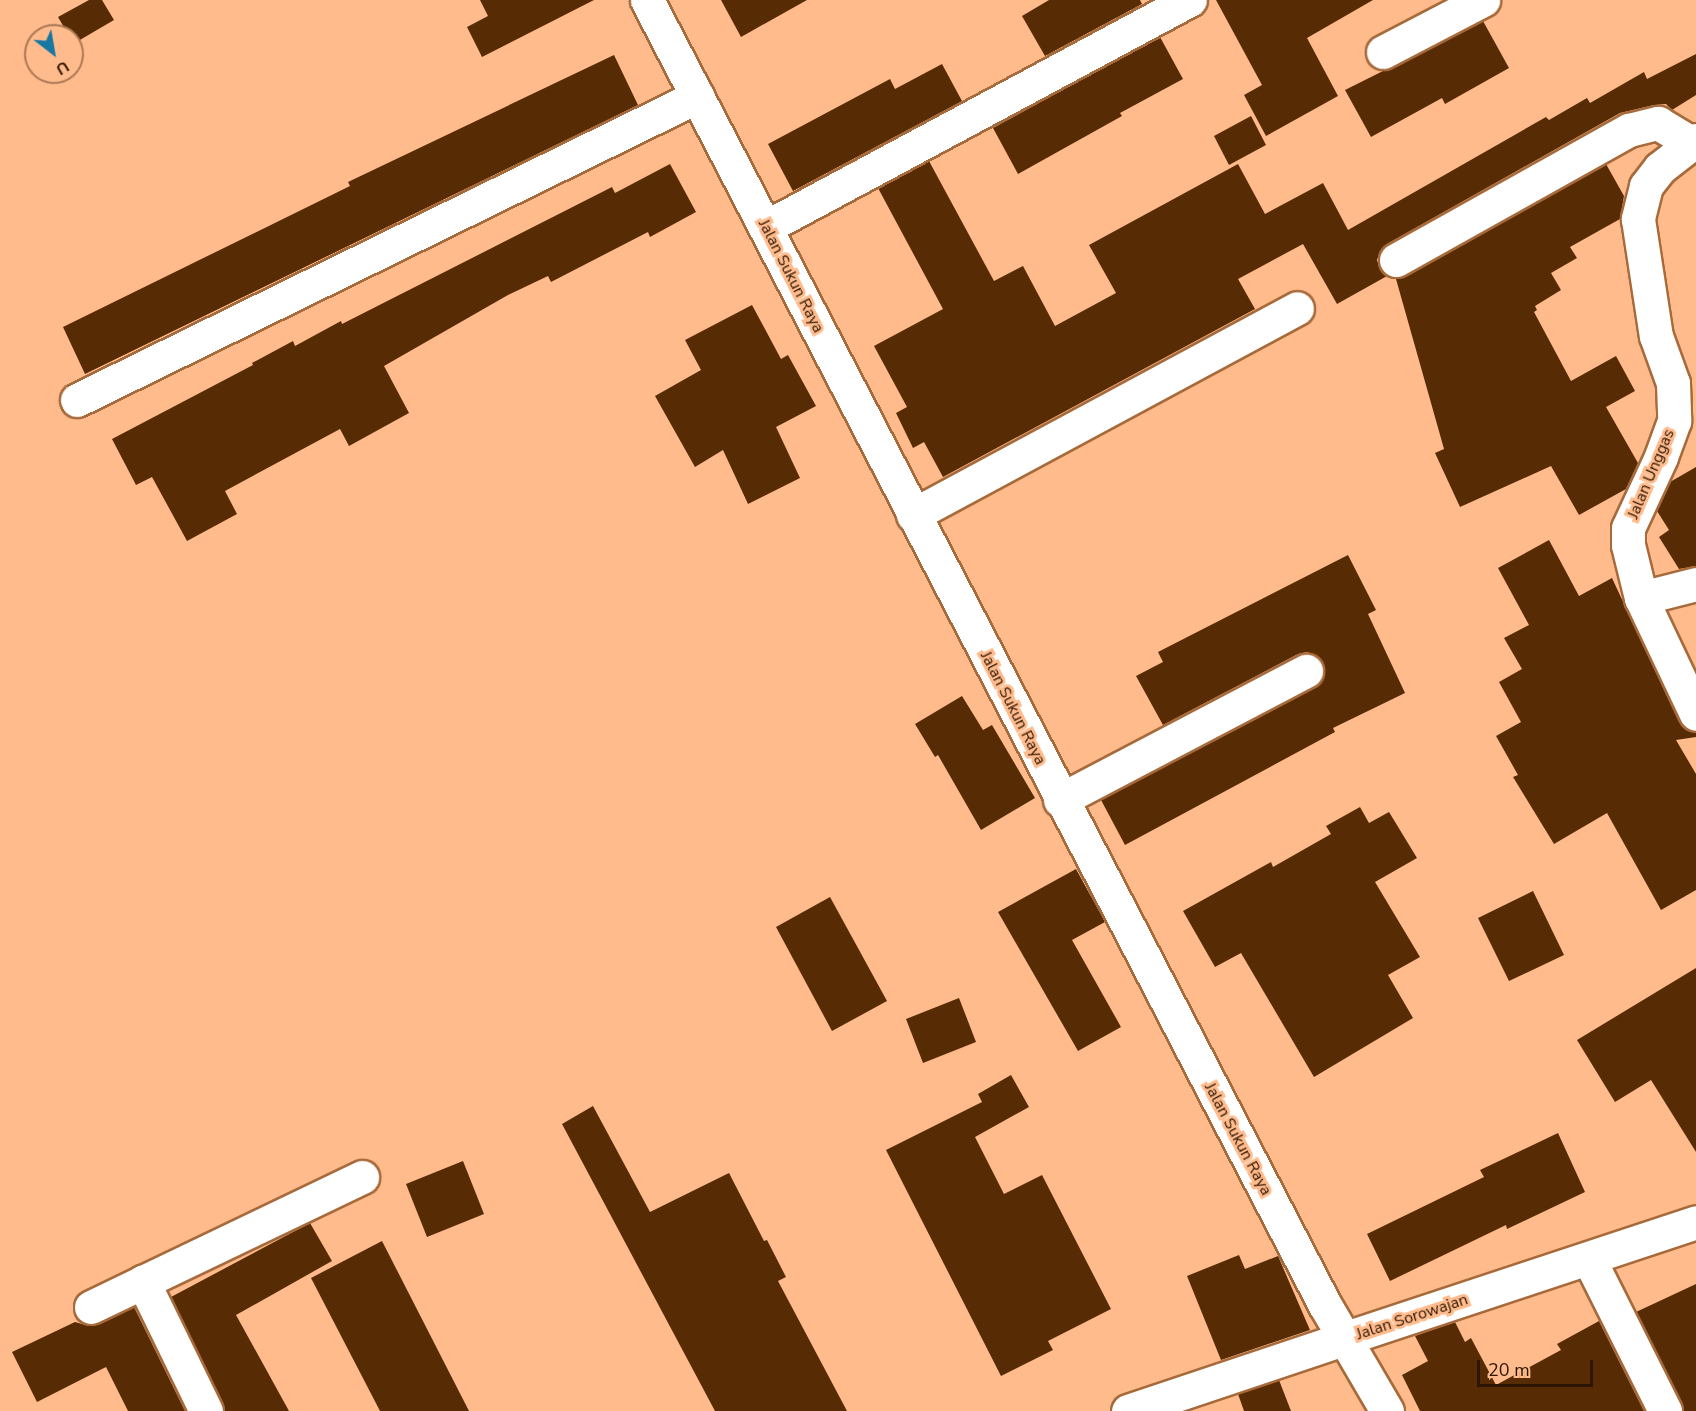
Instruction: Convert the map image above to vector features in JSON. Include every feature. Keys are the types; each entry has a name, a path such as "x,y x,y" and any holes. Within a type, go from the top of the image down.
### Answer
{"street":[{"name":"Jalan Sukun Raya","path":"647,0 1060,800 1325,1305 1387,1411"},
{"path":"766,227 1190,0"},
{"path":"1383,52 1483,0"},
{"path":"77,400 698,96"},
{"path":"1396,261 1629,130 1658,123 1693,141"},
{"name":"Jalan Unggas","path":"1693,141 1660,168 1646,186 1638,219 1656,336 1672,383 1674,421 1661,457 1628,528 1628,545 1641,598 1696,714"},
{"path":"913,515 1297,308"},
{"path":"1641,598 1696,584"},
{"path":"1060,800 1306,671"},
{"path":"91,1307 362,1177"},
{"name":"Jalan Sorowajan","path":"1128,1411 1696,1222"},
{"path":"1589,1259 1665,1411"},
{"path":"143,1282 206,1411"}],"building":[{"path":"89,0 102,0 114,20 84,38 84,24 62,24 58,17"},
{"path":"480,0 594,0 482,57 467,27 488,16"},
{"path":"721,0 807,0 741,37"},
{"path":"1049,0 1140,0 1142,4 1045,56 1022,16"},
{"path":"1216,0 1373,0 1307,38 1338,96 1266,136 1244,95 1262,85"},
{"path":"1483,21 1509,68 1445,104 1442,98 1371,137 1345,90"},
{"path":"1160,37 1183,79 1120,113 1122,116 1018,174 993,128"},
{"path":"1696,54 1696,95 1672,110 1666,104 1620,113 1387,244 1380,251 1377,260 1380,270 1387,276 1337,304 1303,244 1238,279 1255,309 943,477 924,442 913,448 896,413 907,407 874,346 943,309 878,188 929,161 994,281 1023,266 1055,326 1116,293 1089,245 1238,164 1265,214 1323,183 1348,230 1546,117 1549,120 1587,98 1590,103 1644,72 1647,79"},
{"path":"614,55 638,105 85,374 63,327 350,186 348,182"},
{"path":"942,64 962,101 793,191 768,144 890,79 895,89"},
{"path":"1251,116 1266,145 1229,165 1214,136"},
{"path":"670,164 696,212 650,237 648,232 551,282 548,276 508,295 384,366 409,413 349,446 340,429 225,491 237,514 187,541 152,477 136,485 112,439 253,365 252,363 293,341 295,346 341,321 342,324 612,187 615,193"},
{"path":"1606,164 1624,196 1620,219 1570,247 1577,258 1551,273 1561,290 1535,306 1537,310 1534,312 1571,381 1616,356 1635,391 1606,407 1638,463 1626,489 1579,515 1551,466 1460,507 1435,453 1444,449 1396,279"},
{"path":"752,305 781,359 788,355 816,406 776,427 800,478 748,504 723,450 695,467 655,396 701,370 685,340"},
{"path":"1696,467 1696,566 1679,569 1659,537 1669,530 1657,511 1670,482"},
{"path":"1549,540 1579,596 1612,578 1679,722 1686,730 1696,733 1696,737 1676,740 1696,774 1696,890 1661,910 1607,813 1554,844 1513,777 1518,775 1496,736 1521,722 1499,682 1522,669 1504,638 1529,625 1498,568"},
{"path":"1348,555 1376,610 1368,614 1405,693 1333,728 1335,732 1125,845 1101,800 1315,688 1322,680 1325,671 1322,662 1316,656 1307,652 1298,654 1163,725 1136,676 1163,662 1158,652"},
{"path":"962,696 983,730 992,725 1035,798 981,830 938,755 935,757 915,724"},
{"path":"1360,807 1369,823 1389,812 1417,858 1375,882 1420,957 1388,975 1413,1018 1314,1077 1241,953 1215,967 1183,911 1271,862 1273,867 1331,834 1326,826"},
{"path":"1076,869 1105,922 1072,940 1121,1027 1078,1051 998,912"},
{"path":"1533,891 1564,955 1509,981 1478,918"},
{"path":"830,897 887,1001 832,1031 776,927"},
{"path":"1696,968 1696,1152 1651,1080 1615,1102 1577,1040"},
{"path":"959,998 976,1042 923,1063 906,1019"},
{"path":"1011,1075 1029,1107 975,1137 1004,1194 1042,1175 1111,1309 1048,1341 1053,1350 1001,1376 886,1150 982,1102 978,1094"},
{"path":"593,1106 650,1212 729,1173 764,1241 767,1240 786,1277 778,1281 847,1411 715,1411 562,1124"},
{"path":"1558,1133 1585,1192 1507,1229 1506,1225 1390,1281 1367,1234 1484,1177 1480,1170"},
{"path":"463,1161 484,1214 427,1237 406,1184"},
{"path":"310,1223 332,1261 236,1315 289,1411 225,1411 171,1297"},
{"path":"382,1241 469,1411 380,1411 311,1278"},
{"path":"1239,1255 1245,1269 1278,1256 1310,1330 1221,1360 1187,1276"},
{"path":"1696,1284 1696,1411 1684,1411 1636,1312"},
{"path":"134,1307 185,1411 128,1411 106,1367 37,1402 12,1352 75,1322 89,1326 99,1324"},
{"path":"1599,1321 1644,1411 1420,1411 1402,1375 1428,1361 1415,1336 1455,1322 1465,1342 1471,1338 1496,1385 1561,1350 1557,1344"},
{"path":"1279,1380 1291,1411 1244,1411 1238,1394"}]}
